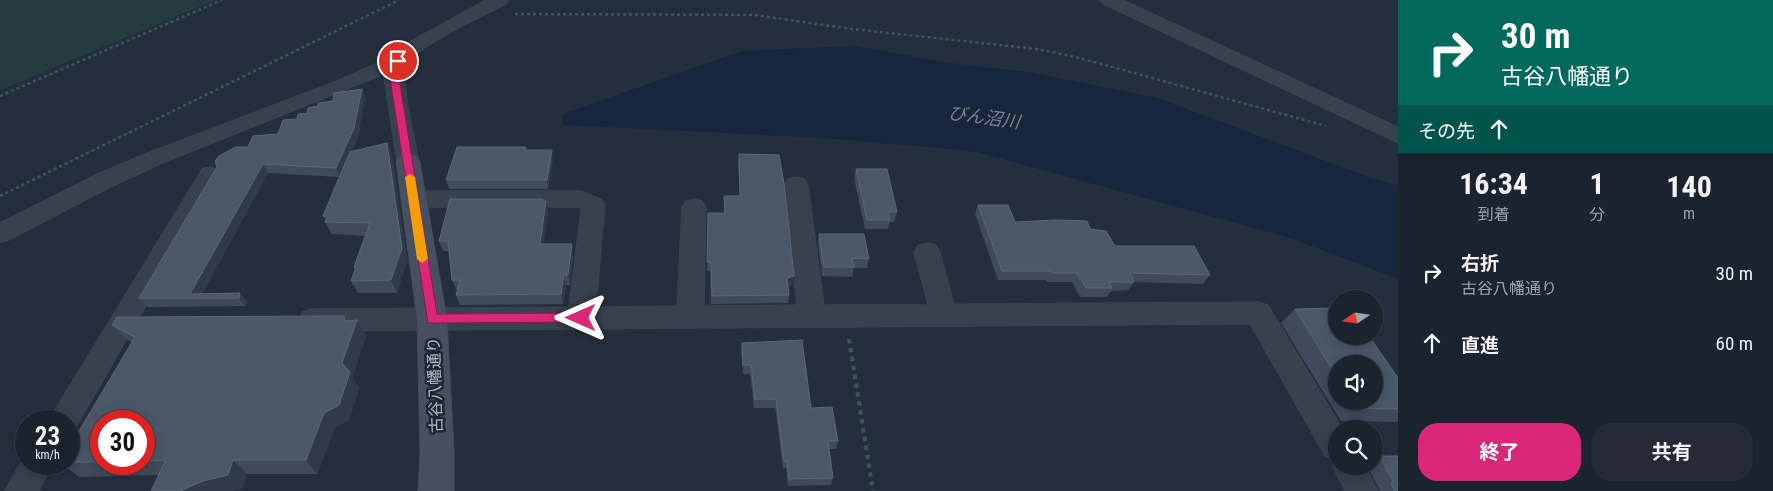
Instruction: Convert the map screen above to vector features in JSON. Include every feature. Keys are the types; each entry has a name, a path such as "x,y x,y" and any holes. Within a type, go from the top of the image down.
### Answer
{"street":[{"path":"0,234 103,181 155,158 341,86 398,61 416,46 500,0"},
{"path":"1109,0 1398,136"},
{"path":"398,61 394,78 408,162"},
{"name":"古谷八幡通り","path":"408,162 432,319 438,452 436,491"},
{"path":"70,410 210,175"},
{"path":"796,185 812,316"},
{"path":"413,199 581,199 592,205 581,318"},
{"path":"690,318 694,207"},
{"path":"927,252 944,316"},
{"path":"283,320 1258,313 1328,432"},
{"path":"124,320 154,320"},
{"path":"21,491 30,475"},
{"path":"1353,475 1362,491"}],"path":[{"path":"0,96 222,0"},
{"path":"0,196 399,0"},
{"path":"474,14 755,15 852,29 1037,49 1076,57 1334,128"},
{"path":"845,316 873,491"}],"green space":[{"path":"0,0 215,0 0,90"}],"water":[{"name":"びん沼川","path":"855,46 950,63 1028,72 1158,98 1374,179 1398,185 1398,279 1290,238 973,151 823,138 563,125 562,114 742,51"}],"building":[{"path":"362,89 354,128 336,168 263,164 190,294 240,293 239,298 139,298 217,167 215,161 219,156 236,147 248,147 253,136 278,134 283,120 297,119 298,114 307,113 308,108 318,106 318,103 333,101 334,93"},
{"path":"387,143 402,248 391,280 351,281 356,267 354,267 370,223 325,222 328,216 323,216 350,152"},
{"path":"457,147 526,147 525,150 552,150 547,180 446,180"},
{"path":"739,154 779,155 784,183 794,276 787,278 789,295 712,296 711,262 707,262 708,213 725,213 724,196 740,196"},
{"path":"856,169 887,169 897,212 888,212 890,220 867,220"},
{"path":"450,199 543,199 543,201 546,201 540,244 572,244 568,275 564,275 561,294 456,295 460,280 452,280 448,241 439,241"},
{"path":"978,205 1008,205 1015,222 1087,221 1090,229 1106,231 1115,246 1194,246 1210,275 1130,273 1134,282 1109,282 1112,288 1086,288 1077,273 1002,271"},
{"path":"819,234 864,234 869,259 852,258 854,267 824,267"},
{"path":"1328,308 1328,345 1375,345 1382,355 1328,355 1328,363 1295,309"},
{"path":"344,316 345,321 357,320 342,363 350,372 339,405 324,413 306,460 233,460 228,475 203,481 180,491 151,491 166,460 155,460 155,410 92,410 135,337 112,325 117,317"},
{"path":"802,340 811,408 832,407 838,441 828,441 833,478 789,479 787,461 784,461 776,399 755,399 751,365 743,365 742,343"},
{"path":"1383,356 1398,378 1398,409 1383,409"},
{"path":"90,413 90,462 80,462 80,430"},
{"path":"1383,456 1398,456 1398,491 1395,491 1391,484 1393,481 1383,463"}],"slow traffic":[{"path":"410,177 422,259"}],"route":[{"path":"398,61 394,78 432,319 581,318"}]}
